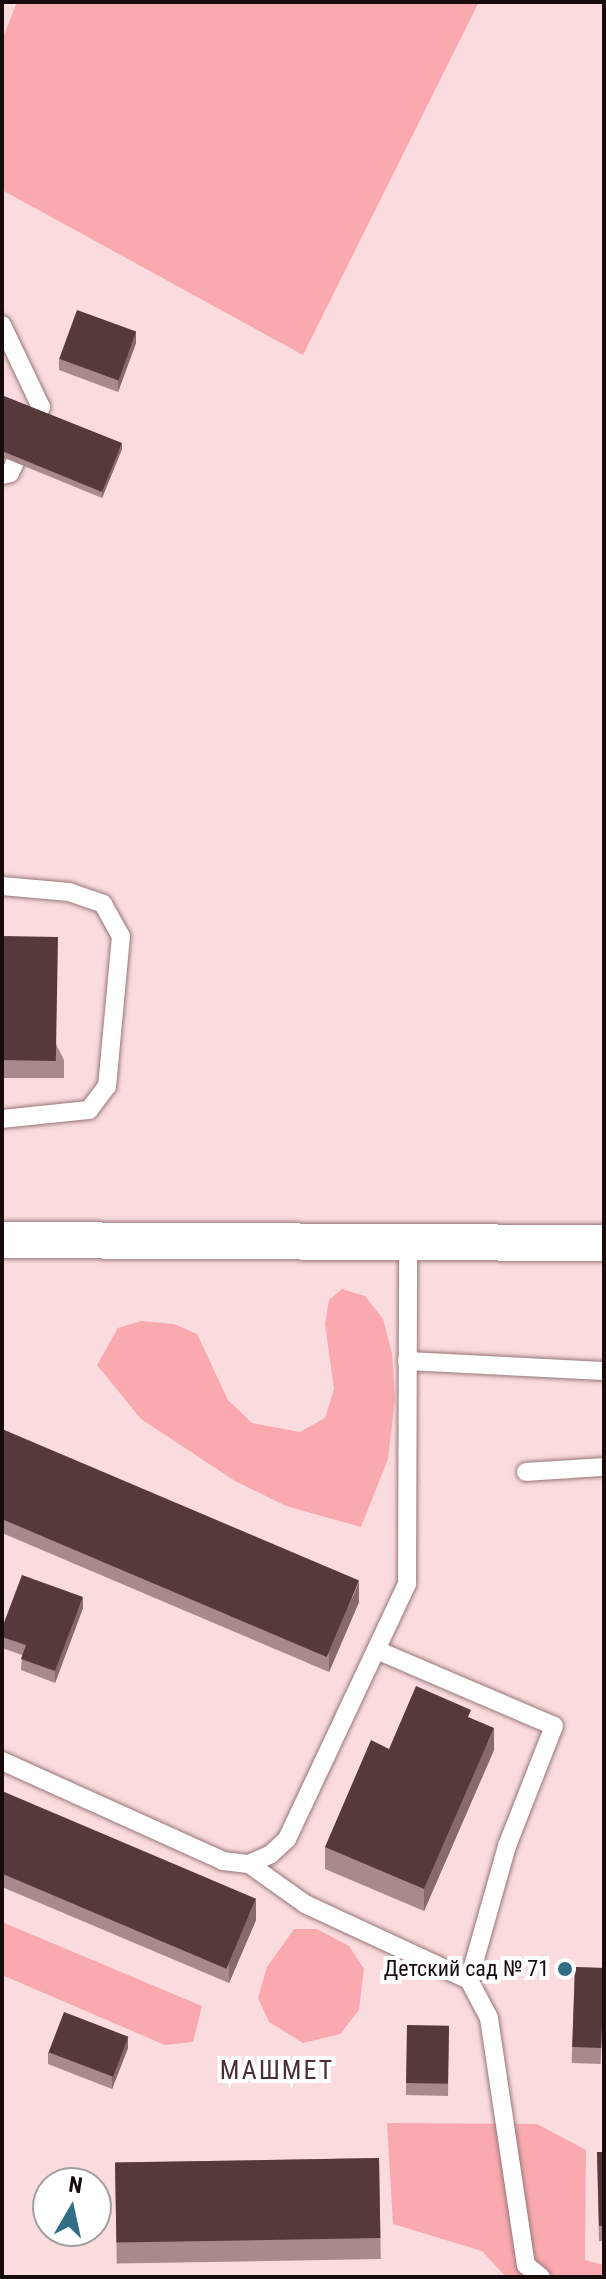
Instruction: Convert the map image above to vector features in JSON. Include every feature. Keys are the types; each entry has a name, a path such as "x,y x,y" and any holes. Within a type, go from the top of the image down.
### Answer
{"street":[{"path":"2,1240 604,1243"}],"lane":[{"path":"2,325 41,407 10,473 2,475"},
{"path":"2,886 69,892 103,904 121,936 107,1086 89,1110 2,1119"},
{"path":"249,1864 271,1854 287,1839 379,1651 407,1584 408,1240"},
{"path":"407,1361 604,1371"},
{"path":"526,1472 604,1467"},
{"path":"379,1651 554,1726 507,1846 469,1980"},
{"path":"2,1761 223,1861 249,1864 305,1904 469,1980 489,2018 526,2265 541,2277"}],"shaded area":[{"path":"17,2 479,2 303,355 2,190 2,40"},
{"path":"342,1289 365,1296 383,1319 392,1353 395,1399 388,1459 361,1527 286,1506 235,1481 141,1419 97,1365 118,1328 141,1321 174,1324 197,1334 228,1400 252,1423 300,1432 325,1418 334,1389 325,1324 329,1300"},
{"path":"2,1922 202,2006 193,2042 165,2045 2,1975"},
{"path":"294,1929 317,1929 349,1946 364,1969 359,2010 340,2034 303,2043 269,2022 258,1998 267,1967"},
{"path":"387,2123 537,2124 586,2150 585,2260 604,2265 604,2277 506,2277 482,2251 393,2224"}],"building":[{"path":"77,310 136,332 118,380 59,359"},
{"path":"4,396 122,443 102,492 2,451"},
{"path":"2,936 58,937 56,1061 2,1060"},
{"path":"2,1429 359,1581 327,1657 2,1519"},
{"path":"22,1575 83,1597 55,1671 21,1659 26,1645 2,1637 2,1628"},
{"path":"416,1686 471,1710 468,1717 494,1728 424,1889 325,1847 371,1740 389,1749"},
{"path":"2,1791 256,1899 226,1969 2,1874"},
{"path":"575,1967 604,1968 601,2048 572,2047"},
{"path":"64,2012 128,2037 113,2077 49,2052"},
{"path":"407,2025 449,2026 448,2084 406,2083"},
{"path":"597,2152 604,2152 604,2226 599,2226"},
{"path":"379,2158 380,2238 116,2243 115,2163"}],"place":[{"name":"Детский сад № 71","path":"565,1969"}],"district":[{"name":"МАШМЕТ","path":"277,2071"}]}
